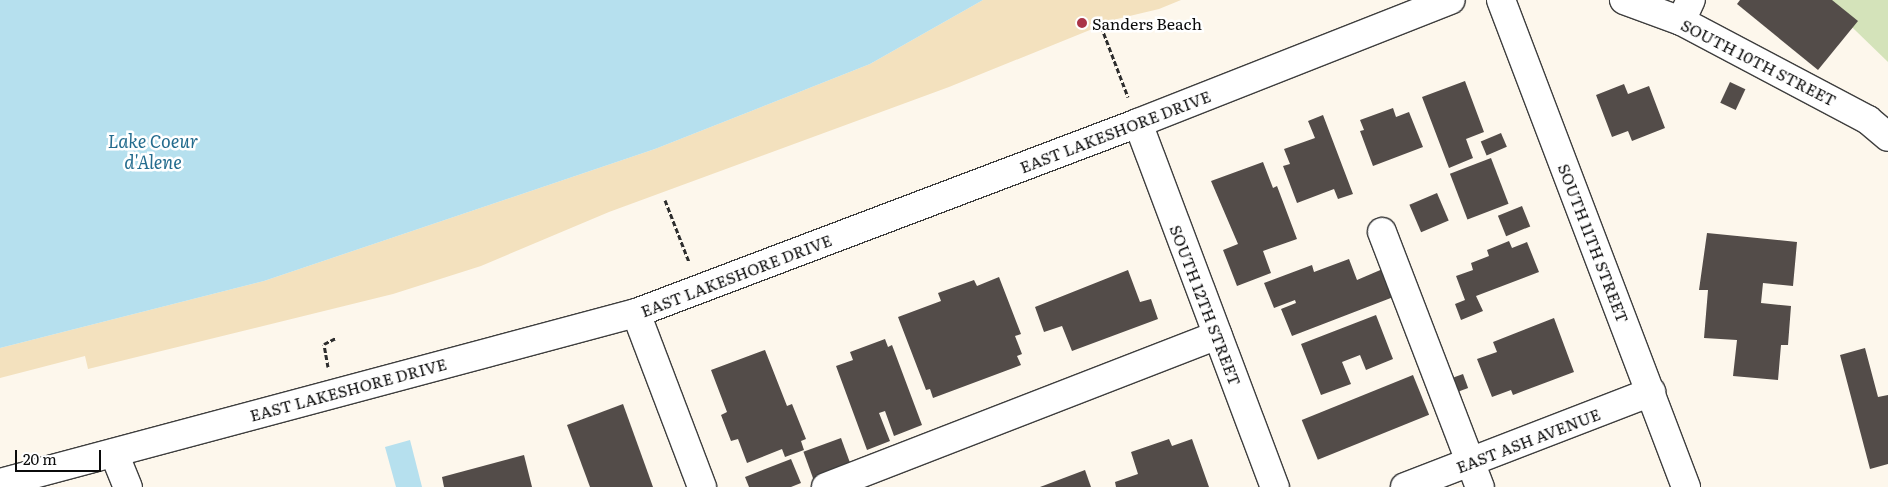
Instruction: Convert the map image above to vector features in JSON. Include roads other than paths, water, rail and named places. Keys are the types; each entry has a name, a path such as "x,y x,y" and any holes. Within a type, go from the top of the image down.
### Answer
{"street":[{"name":"EAST LAKESHORE DRIVE","path":"0,483 636,313 1138,123 1451,0"},
{"name":"SOUTH 11TH STREET","path":"1501,0 1686,487"},
{"name":"SOUTH 10TH STREET","path":"1624,0 1686,11 1868,120 1888,137"},
{"name":"SOUTH 12TH STREET","path":"1138,123 1275,487"},
{"path":"1382,232 1475,475"},
{"path":"636,313 702,487"},
{"path":"826,487 1217,335"},
{"name":"EAST ASH AVENUE","path":"1405,487 1475,475 1651,392"},
{"path":"114,453 128,487"}],"water":[{"name":"Lake Coeur d'Alene","path":"0,0 983,0 870,64 655,149 264,281 0,348"},
{"path":"410,440 422,487 396,487 385,447"}],"place":[{"name":"Sanders Beach","path":"1082,23"}]}
